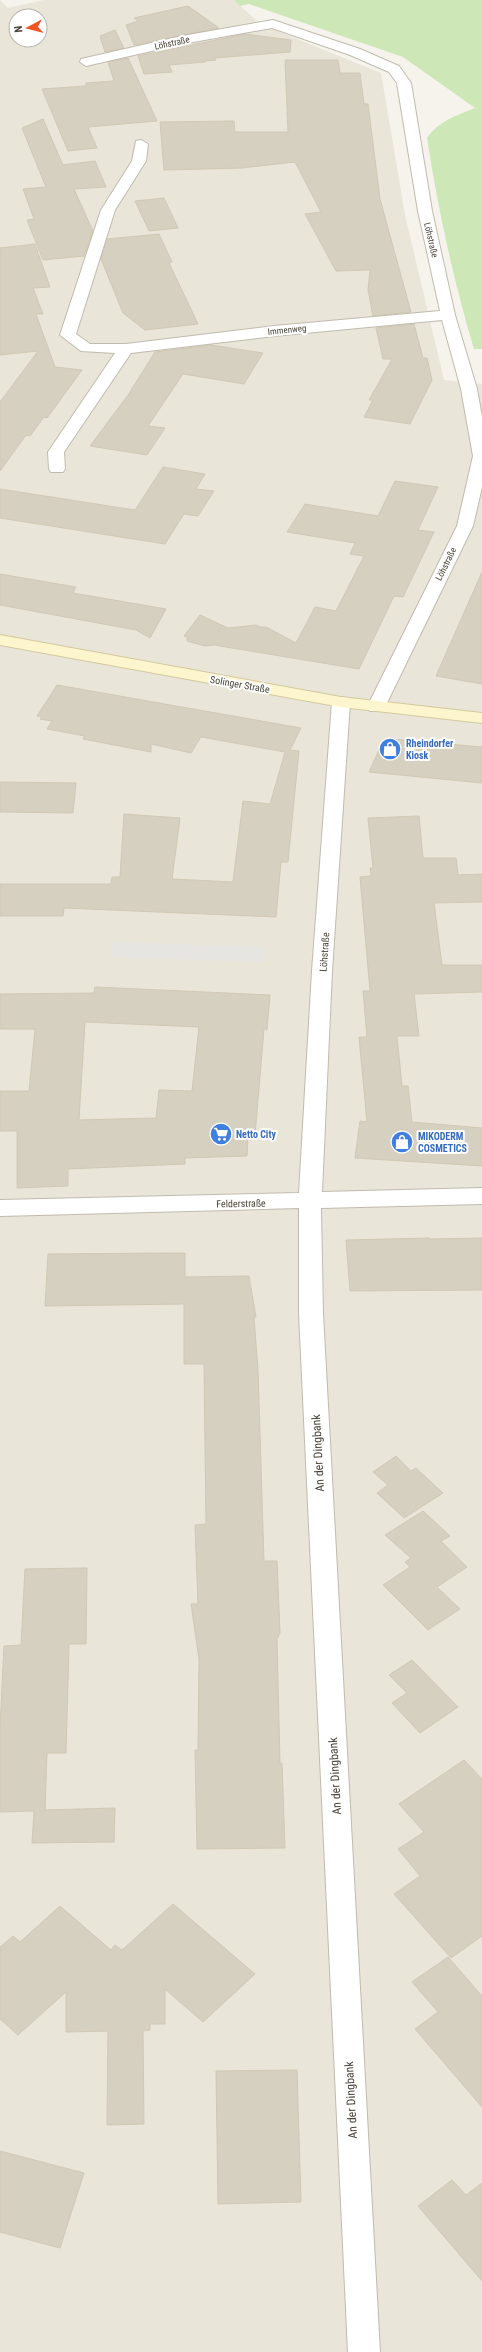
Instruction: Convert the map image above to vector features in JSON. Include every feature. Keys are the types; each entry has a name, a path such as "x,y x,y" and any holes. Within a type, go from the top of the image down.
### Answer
{"main road":[{"name":"Solinger Straße","path":"0,640 341,702 482,718"}],"street":[{"name":"Löhstraße","path":"86,62 182,40 273,24 355,52 394,69 404,83 425,211 448,315 475,390 481,456 465,526 376,707"},
{"name":"Immenweg","path":"141,144 139,161 108,210 68,335 86,348 126,349 274,331 448,315"},
{"path":"57,469 56,452 126,349"},
{"name":"Löhstraße","path":"310,1201 322,971 341,702"},
{"name":"Felderstraße","path":"0,1208 482,1196"},
{"name":"An der Dingbank","path":"310,1201 311,1314 364,2352"}],"shaded area":[{"path":"0,0 8,8 44,0 234,0 260,24 381,73 405,215 444,380 482,384 482,2352 0,2352"},
{"path":"112,942 264,947 263,962 110,957"}],"green space":[{"path":"234,0 482,0 482,349 474,349 459,296 441,218 427,138 443,123 455,116 475,108 403,57 249,4 240,6"}],"building":[{"path":"188,6 219,28 134,45 126,25 138,21 134,18"},
{"path":"115,30 124,48 105,52 100,36"},
{"path":"245,34 291,40 290,52 215,58 216,60 205,62 169,65 172,72 144,74 138,56"},
{"path":"128,58 157,121 88,127 97,148 68,151 42,89 86,86 86,83 114,81 108,62"},
{"path":"285,60 338,60 340,73 360,73 364,104 368,104 380,199 411,312 373,316 368,290 370,270 336,271 305,214 321,212 295,162 242,168 164,170 160,122 234,121 235,132 288,132"},
{"path":"43,119 63,165 95,161 106,187 74,189 93,231 84,256 43,260 27,220 34,219 23,189 46,187 22,128"},
{"path":"164,198 178,228 149,231 135,201"},
{"path":"159,234 172,262 169,263 198,324 145,330 123,313 101,259 107,239"},
{"path":"35,244 50,287 33,288 43,314 36,314 55,367 82,370 47,418 44,417 30,436 26,435 0,471 0,402 38,351 0,355 0,248"},
{"path":"414,324 423,358 427,358 432,380 410,424 364,417 373,400 369,400 392,359 383,359 376,328"},
{"path":"211,345 263,353 244,384 183,374 148,426 165,428 147,455 90,446 128,395 155,352"},
{"path":"163,467 205,474 196,489 214,491 198,516 184,514 165,544 0,518 0,489 135,510"},
{"path":"395,481 438,487 418,530 434,532 403,597 394,596 359,669 214,645 205,646 187,641 187,637 184,636 200,615 228,628 256,625 266,627 296,643 315,607 336,611 364,556 350,554 355,543 287,532 305,504 378,516"},
{"path":"482,572 482,684 436,676"},
{"path":"0,574 76,587 73,593 166,609 150,638 136,630 0,605"},
{"path":"57,685 301,728 290,750 299,751 288,862 281,862 276,917 64,908 63,916 0,916 0,884 111,884 112,877 120,877 124,814 180,818 172,879 233,882 243,801 270,804 285,752 201,737 191,753 151,744 151,752 83,739 85,736 47,729 52,721 40,719 42,717 37,716"},
{"path":"391,739 482,747 482,783 369,772 383,741"},
{"path":"0,782 76,783 73,813 0,812"},
{"path":"419,816 423,858 456,858 458,875 482,874 482,902 434,903 442,965 482,965 482,992 414,994 419,1036 397,1036 402,1086 408,1086 412,1122 482,1128 482,1166 355,1158 360,1121 367,1122 359,1037 367,1037 363,991 370,991 360,877 371,876 370,868 373,868 368,818"},
{"path":"95,987 270,995 267,1030 264,1029 255,1135 248,1135 247,1156 185,1158 185,1164 68,1169 68,1186 17,1188 17,1131 0,1131 0,1091 29,1091 35,1029 0,1029 0,994 94,993","holes":["85,1022 199,1027 192,1091 159,1090 156,1118 79,1120"]},
{"path":"482,1238 482,1290 350,1291 346,1240"},
{"path":"185,1253 185,1277 249,1276 256,1317 254,1317 258,1370 264,1561 277,1561 280,1633 277,1639 280,1763 282,1763 285,1848 197,1849 195,1750 198,1750 199,1659 191,1604 198,1604 195,1525 206,1524 204,1364 184,1364 184,1304 45,1306 48,1254"},
{"path":"396,1456 411,1471 416,1468 443,1493 404,1518 377,1493 388,1485 373,1472"},
{"path":"423,1511 450,1536 441,1541 467,1567 437,1587 460,1609 428,1630 383,1585 410,1567 405,1562 411,1558 385,1535"},
{"path":"87,1568 86,1644 69,1644 66,1753 47,1753 45,1810 115,1808 114,1842 32,1843 34,1811 0,1812 0,1728 4,1646 21,1645 25,1569"},
{"path":"412,1660 458,1707 420,1733 392,1703 407,1693 389,1675"},
{"path":"464,1760 482,1779 482,1936 451,1958 394,1894 420,1876 398,1849 424,1832 399,1804"},
{"path":"173,1904 255,1974 203,2022 165,1989 165,2024 150,2024 150,2030 143,2031 144,2124 107,2125 108,2031 66,2032 66,1992 18,2035 0,2019 0,1947 13,1936 20,1942 60,1906 111,1950 115,1945 122,1950"},
{"path":"448,1957 482,1996 482,2107 415,2029 438,2012 412,1982"},
{"path":"297,2070 301,2202 218,2204 216,2071"},
{"path":"0,2151 84,2173 60,2248 0,2232"},
{"path":"452,2180 466,2195 482,2183 482,2281 418,2206"}],"place":[{"name":"Rheindorfer Kiosk","path":"390,749"},
{"name":"Netto City","path":"221,1134"},
{"name":"MIKODERM COSMETICS","path":"402,1142"}]}
